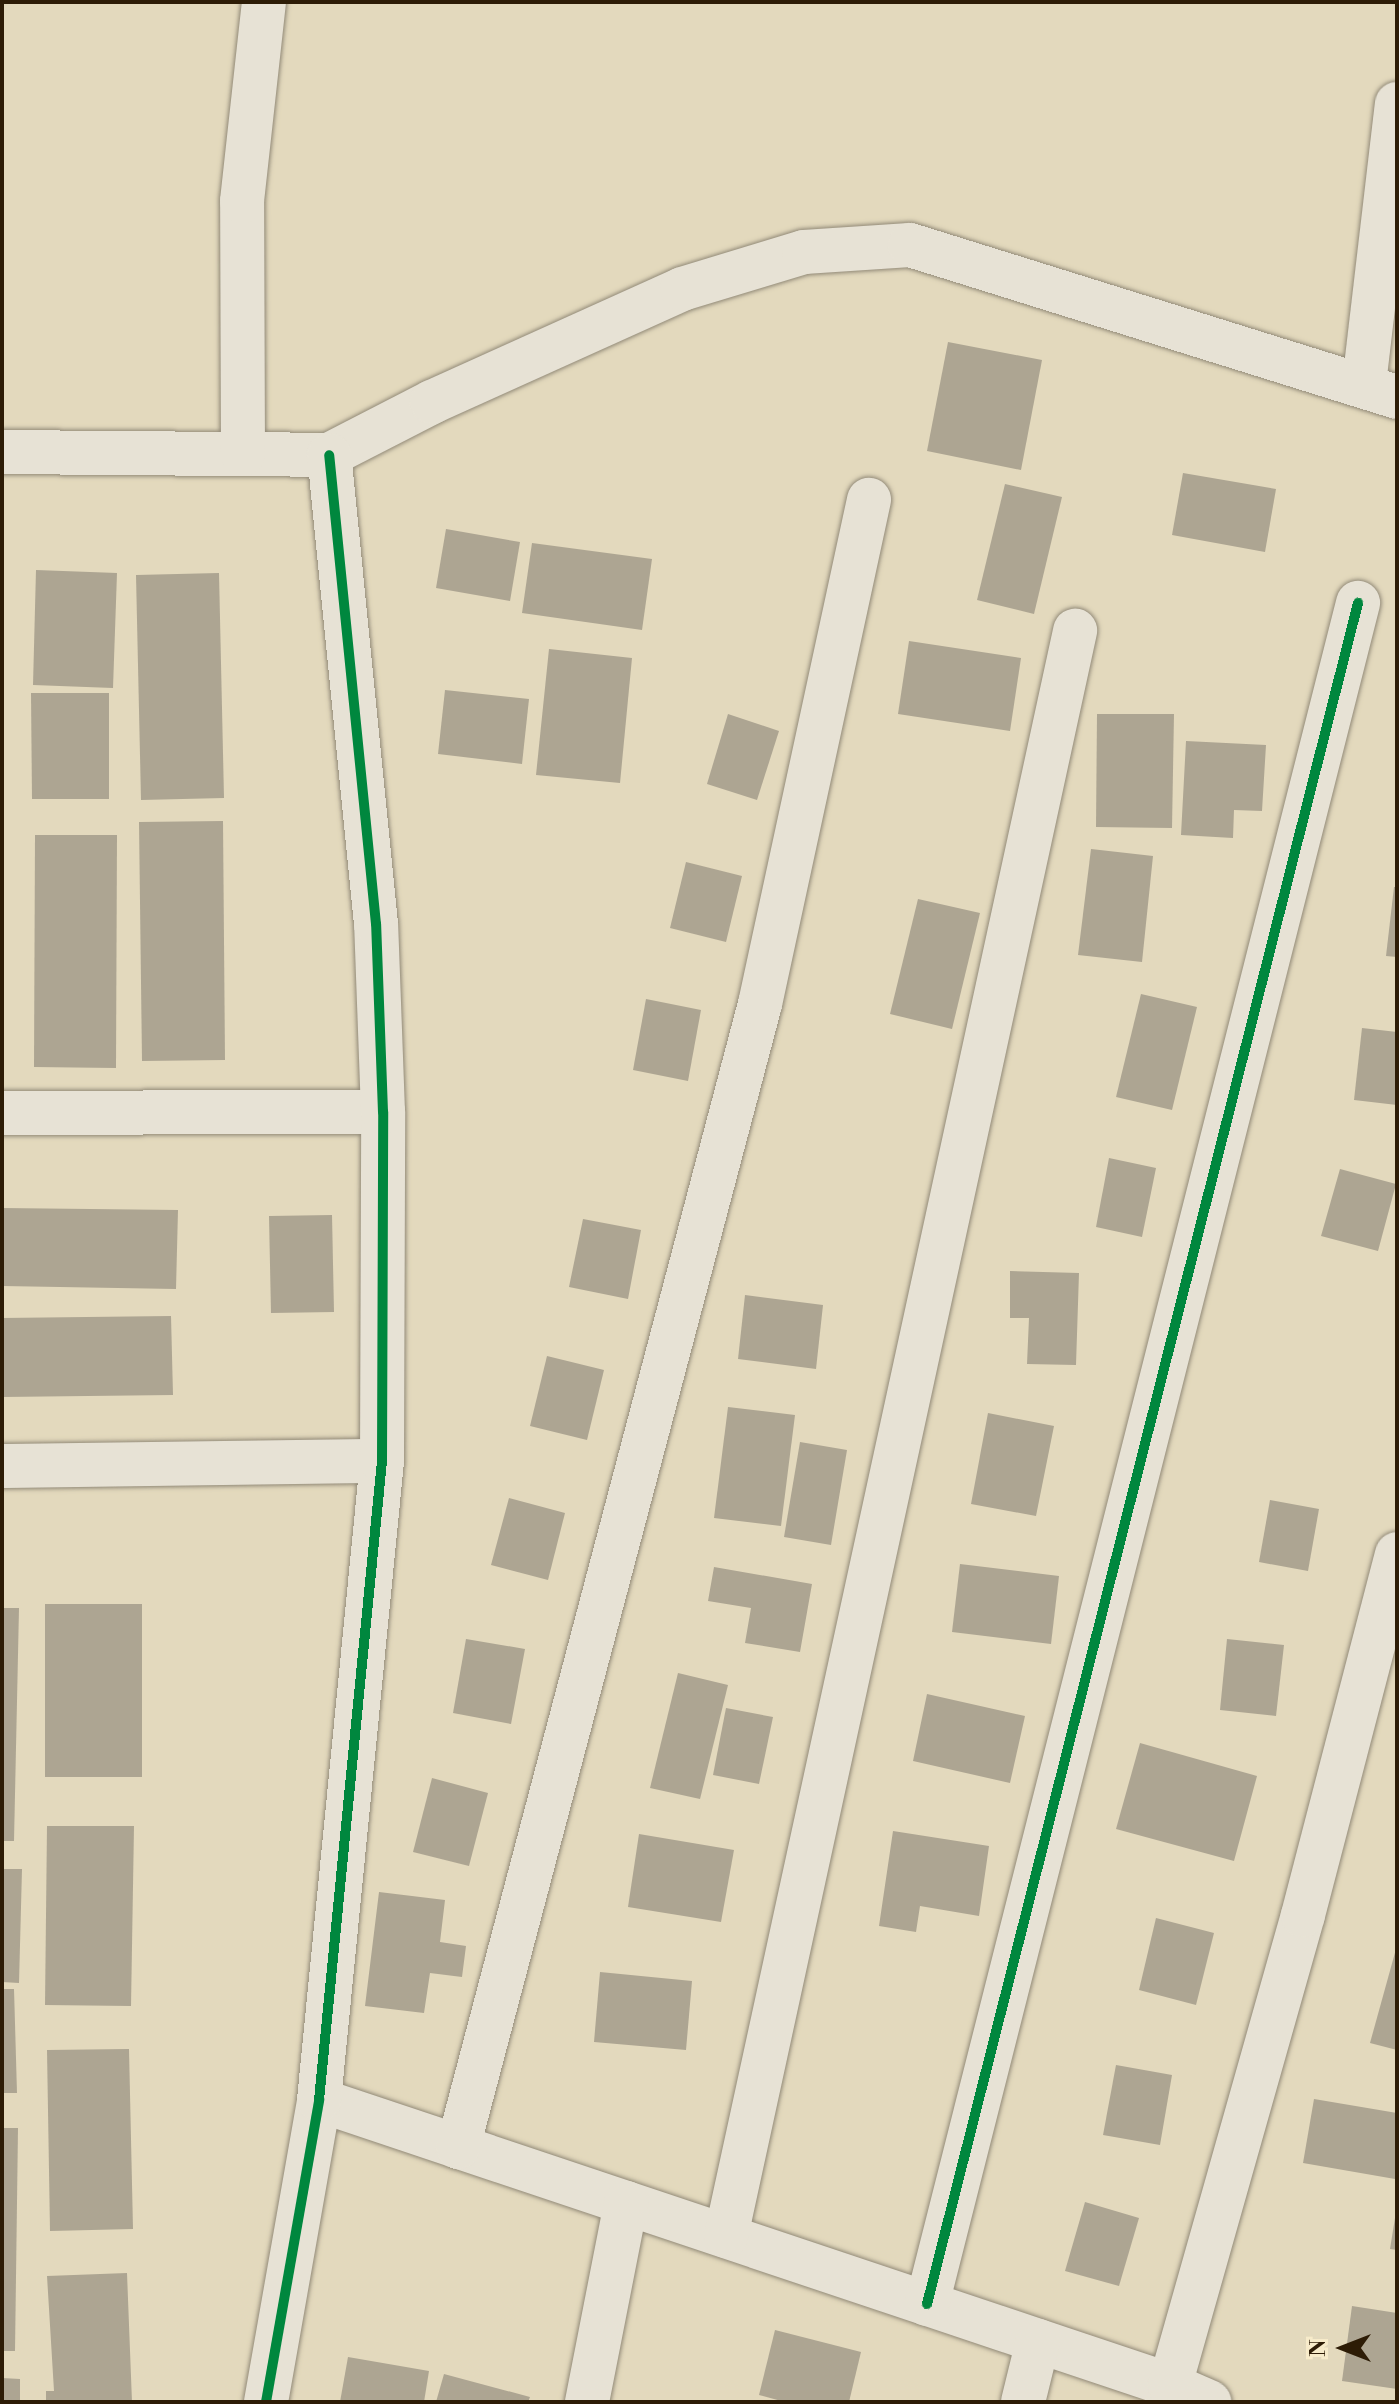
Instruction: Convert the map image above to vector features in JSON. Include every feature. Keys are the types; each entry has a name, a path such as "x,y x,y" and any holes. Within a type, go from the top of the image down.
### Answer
{"street":[{"path":"243,454 242,201 264,2"},
{"path":"2,452 329,455 432,402 682,289 804,252 910,245 1380,391 1397,104"},
{"path":"266,2402 319,2100 382,1461 383,1112 376,924 329,455"},
{"path":"458,2147 760,1004 869,500"},
{"path":"927,2304 1358,603"},
{"path":"726,2236 1075,631"},
{"path":"2,1113 383,1112"},
{"path":"2,1466 382,1461"},
{"path":"1170,2385 1303,1915 1397,1554"},
{"path":"319,2100 1170,2385 1209,2402"},
{"path":"587,2402 626,2203"},
{"path":"1023,2402 1038,2341"}],"building":[{"path":"948,342 1042,360 1021,470 927,451"},
{"path":"1183,473 1276,489 1265,552 1172,535"},
{"path":"1005,484 1062,497 1034,614 977,600"},
{"path":"446,529 520,542 510,601 436,588"},
{"path":"532,543 652,559 642,630 522,613"},
{"path":"36,570 117,573 113,688 33,685"},
{"path":"219,573 224,798 141,800 136,575"},
{"path":"909,641 1021,658 1010,731 898,714"},
{"path":"549,649 632,658 620,783 536,775"},
{"path":"445,690 529,699 522,764 438,754"},
{"path":"31,693 109,693 109,799 32,799"},
{"path":"728,714 779,731 757,800 707,784"},
{"path":"1097,714 1174,714 1172,828 1096,827"},
{"path":"1186,741 1266,745 1262,811 1234,810 1233,838 1181,835"},
{"path":"223,821 225,1060 142,1061 139,822"},
{"path":"35,835 117,835 116,1068 34,1067"},
{"path":"1091,849 1153,856 1142,962 1078,955"},
{"path":"686,862 742,876 726,942 670,928"},
{"path":"1394,887 1397,887 1397,957 1386,956"},
{"path":"918,899 980,913 952,1029 890,1014"},
{"path":"1141,994 1197,1007 1172,1110 1116,1097"},
{"path":"646,999 701,1010 688,1081 633,1070"},
{"path":"1362,1028 1397,1032 1397,1105 1354,1100"},
{"path":"1109,1158 1156,1168 1142,1237 1096,1227"},
{"path":"1340,1169 1396,1184 1378,1251 1321,1236"},
{"path":"2,1208 178,1210 176,1289 2,1286"},
{"path":"332,1215 334,1312 271,1313 269,1216"},
{"path":"583,1219 641,1230 628,1299 569,1287"},
{"path":"1010,1271 1079,1273 1076,1365 1027,1364 1029,1318 1010,1318"},
{"path":"745,1295 823,1305 816,1369 738,1359"},
{"path":"171,1316 173,1395 2,1397 2,1318"},
{"path":"547,1356 604,1370 587,1440 530,1426"},
{"path":"728,1407 795,1415 781,1526 714,1518"},
{"path":"988,1413 1054,1426 1036,1516 971,1504"},
{"path":"800,1442 847,1450 831,1545 784,1537"},
{"path":"509,1498 565,1513 548,1580 491,1565"},
{"path":"1270,1500 1319,1509 1308,1571 1259,1562"},
{"path":"960,1564 1059,1576 1051,1644 952,1632"},
{"path":"714,1567 812,1584 800,1652 745,1643 751,1608 708,1601"},
{"path":"45,1604 142,1604 142,1777 45,1777"},
{"path":"2,1608 19,1608 14,1841 2,1841"},
{"path":"466,1639 525,1649 511,1724 453,1713"},
{"path":"1227,1639 1284,1645 1276,1716 1220,1710"},
{"path":"678,1673 728,1685 700,1799 650,1788"},
{"path":"927,1694 1025,1716 1010,1783 913,1761"},
{"path":"726,1708 773,1717 759,1784 713,1775"},
{"path":"1140,1743 1257,1776 1234,1861 1116,1829"},
{"path":"432,1778 488,1793 469,1866 413,1852"},
{"path":"47,1826 134,1826 131,2006 45,2005"},
{"path":"893,1831 989,1846 979,1916 920,1906 916,1932 879,1926"},
{"path":"639,1834 734,1850 721,1922 628,1907"},
{"path":"2,1869 22,1869 19,1983 2,1982"},
{"path":"379,1892 445,1900 440,1942 466,1946 462,1977 430,1973 424,2013 365,2006"},
{"path":"1156,1918 1214,1933 1196,2005 1139,1990"},
{"path":"1397,1949 1397,2050 1370,2043"},
{"path":"600,1972 692,1981 686,2050 594,2042"},
{"path":"2,1989 14,1989 17,2093 2,2093"},
{"path":"129,2049 133,2229 50,2231 47,2050"},
{"path":"1116,2065 1172,2075 1160,2145 1103,2135"},
{"path":"1314,2099 1397,2113 1395,2179 1303,2163"},
{"path":"2,2128 18,2128 15,2351 2,2351"},
{"path":"1085,2202 1139,2218 1119,2286 1065,2271"},
{"path":"1397,2218 1397,2250 1390,2249"},
{"path":"127,2273 132,2402 46,2402 46,2391 54,2391 47,2276"},
{"path":"1352,2306 1397,2313 1397,2389 1342,2381"},
{"path":"775,2330 861,2352 849,2402 785,2402 759,2395"},
{"path":"348,2357 429,2371 424,2402 340,2402"},
{"path":"444,2374 530,2397 528,2402 436,2402"},
{"path":"2,2378 20,2379 20,2402 2,2402"}],"cycle path":[{"path":"266,2402 319,2100 382,1461 383,1112 376,924 329,455"},
{"path":"927,2304 1358,603"}]}
